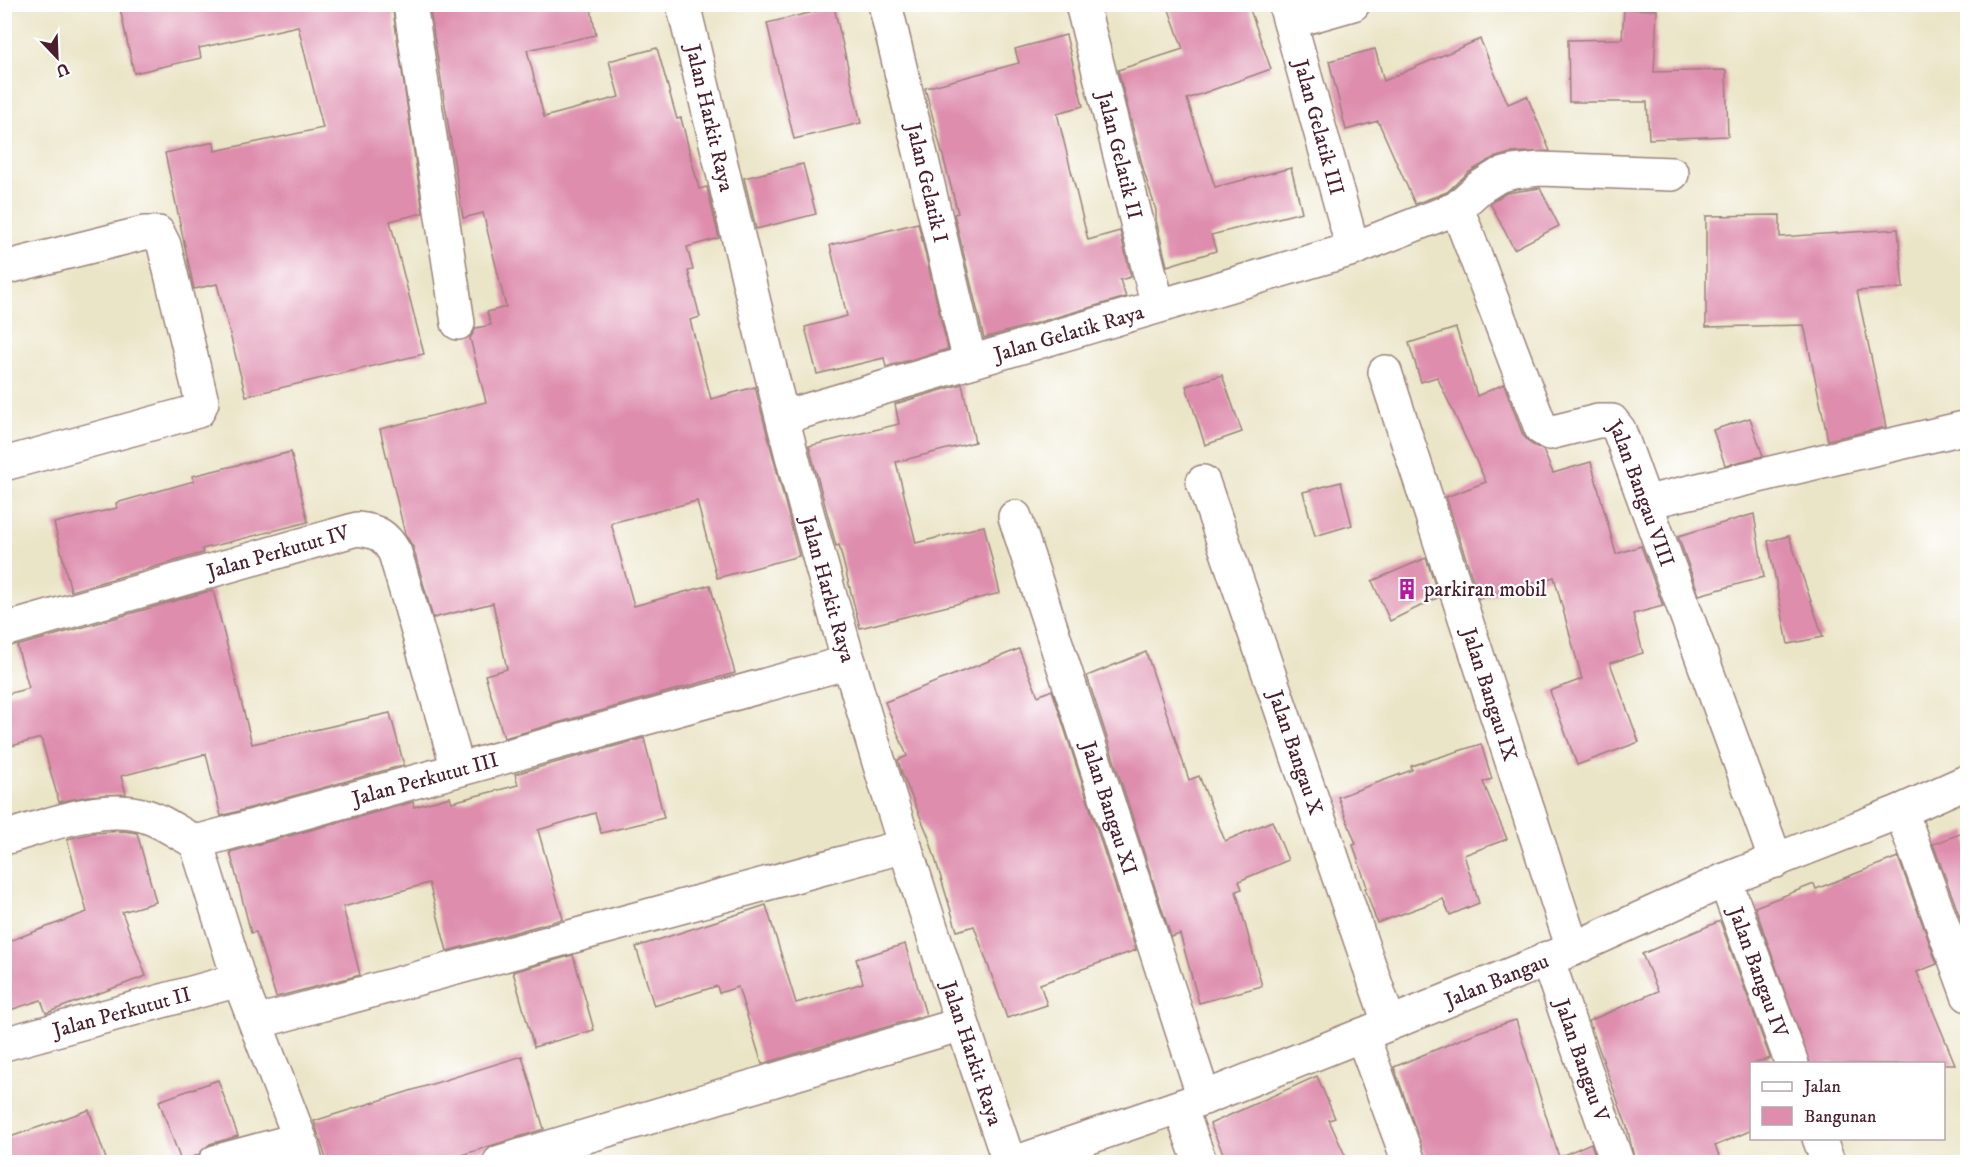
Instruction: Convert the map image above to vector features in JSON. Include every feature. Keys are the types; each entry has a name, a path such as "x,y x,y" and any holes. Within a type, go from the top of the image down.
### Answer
{"street":[{"path":"410,4 458,323"},
{"name":"Jalan Harkit Raya","path":"683,4 784,417 849,662 905,846 1009,1162"},
{"name":"Jalan Gelatik I","path":"885,4 970,362"},
{"name":"Jalan Gelatik II","path":"1082,4 1158,306"},
{"path":"1287,13 1353,4"},
{"name":"Jalan Gelatik III","path":"1287,13 1353,249"},
{"path":"1353,249 1457,208 1498,176 1527,169 1672,174"},
{"name":"Jalan Bangau VIII","path":"1457,208 1541,428 1549,433 1598,421 1612,421 1619,430 1776,861"},
{"path":"4,268 144,233 158,233 164,245 202,402 198,411 4,465"},
{"name":"Jalan Gelatik Raya","path":"784,417 1353,249"},
{"name":"Jalan Bangau IX","path":"1385,372 1560,954"},
{"path":"1647,502 1968,427"},
{"name":"Jalan Bangau X","path":"1203,482 1376,1029 1409,1162"},
{"name":"Jalan Bangau XI","path":"1015,517 1192,1102 1200,1162"},
{"name":"Jalan Perkutut IV","path":"4,630 357,530 373,530 387,538 395,553 458,769"},
{"name":"Jalan Perkutut III","path":"196,842 849,662"},
{"name":"Jalan Bangau","path":"1017,1162 1192,1102 1376,1029 1560,954 1725,880 1901,811 1968,781"},
{"path":"1901,811 1968,994"},
{"path":"4,838 66,820 113,812 143,815 196,842 239,980 303,1151 216,1162"},
{"path":"256,1022 905,846"},
{"name":"Jalan Bangau IV","path":"1725,880 1791,1062"},
{"name":"Jalan Bangau V","path":"1560,954 1617,1162"},
{"name":"Jalan Perkutut II","path":"4,1044 239,980"},
{"path":"500,1162 962,1024"},
{"path":"1820,1140 1828,1162"}],"building":[{"path":"119,4 392,4 423,213 390,221 424,354 246,396 217,284 194,289 165,153 214,142 215,151 323,128 298,26 199,48 201,58 134,73"},
{"path":"429,4 590,4 596,35 527,50 544,117 619,97 609,61 657,48 677,119 681,118 699,189 707,187 719,238 687,247 693,270 688,271 700,317 690,320 711,399 755,387 799,556 717,578 697,501 611,523 634,606 710,585 735,673 504,738 485,675 507,669 493,603 433,618 413,547 405,534 380,429 486,402 470,338 476,328 491,325 487,312 506,307 483,213 463,218"},
{"path":"1167,4 1248,4 1271,69 1187,99 1215,187 1291,168 1302,212 1211,235 1216,251 1167,266 1156,220 1156,210 1118,70 1183,49"},
{"path":"834,7 861,123 794,139 767,23"},
{"path":"1624,9 1657,10 1654,72 1726,70 1728,136 1649,139 1647,102 1569,102 1568,40 1622,39"},
{"path":"1066,35 1083,106 1057,113 1088,240 1120,231 1131,277 1120,280 1126,297 984,338 954,214 958,213 925,88 1019,63 1015,49"},
{"path":"1480,39 1508,104 1527,96 1550,151 1511,153 1493,158 1469,172 1447,192 1415,204 1378,121 1346,130 1329,61 1375,49 1384,81"},
{"path":"803,164 816,214 756,229 744,178"},
{"path":"1540,188 1559,226 1514,249 1490,203 1506,193"},
{"path":"1780,215 1780,237 1898,229 1903,288 1857,291 1886,427 1828,440 1804,325 1706,327 1706,216"},
{"path":"918,223 948,349 886,367 884,358 817,374 805,327 847,316 830,245"},
{"path":"1456,328 1477,396 1504,384 1523,435 1531,444 1543,450 1553,473 1591,462 1616,554 1641,546 1663,606 1633,614 1643,653 1610,663 1639,742 1577,765 1550,691 1582,679 1554,577 1479,599 1446,497 1486,482 1437,377 1421,382 1409,343"},
{"path":"1222,375 1242,432 1205,445 1186,386"},
{"path":"962,384 975,442 896,462 916,543 984,526 1000,593 860,628 839,545 836,546 809,446 899,424 895,404"},
{"path":"1750,418 1763,456 1725,465 1713,430"},
{"path":"291,452 308,522 202,549 203,553 71,591 54,523 117,508 116,503 194,481 192,476"},
{"path":"1341,482 1352,525 1315,536 1303,492"},
{"path":"1754,514 1764,577 1699,595 1678,536"},
{"path":"1789,536 1823,637 1788,644 1768,541"},
{"name":"parkiran mobil","path":"1426,558 1439,597 1390,621 1372,581"},
{"path":"213,590 252,744 390,713 404,765 221,816 206,754 121,776 126,794 88,796 59,802 41,738 4,748 4,695 29,688 17,646"},
{"path":"1019,649 1038,696 1052,690 1136,950 1040,984 1047,1005 1007,1018 974,926 957,931 928,835 903,776 898,760 907,756 885,702"},
{"path":"1146,652 1189,780 1199,776 1225,841 1272,821 1288,860 1239,881 1242,889 1236,891 1262,986 1199,1003 1180,934 1171,937 1087,676"},
{"path":"644,738 664,818 601,833 595,813 538,830 563,919 447,951 429,883 343,907 360,975 276,997 256,932 251,933 230,852 413,802 414,807 450,797 452,802 518,785 515,774"},
{"path":"1481,744 1492,779 1483,782 1507,839 1464,855 1479,903 1450,915 1443,899 1377,923 1353,845 1356,844 1338,797 1412,770 1411,766"},
{"path":"123,831 137,833 156,902 122,912 146,976 46,1013 41,1000 4,1012 4,943 87,912 67,839 93,833"},
{"path":"1968,831 1968,939 1933,844"},
{"path":"1898,857 1937,964 1917,972 1955,1064 1945,1064 1945,1062 1809,1062 1755,907 1814,884 1816,889"},
{"path":"766,905 796,1003 863,983 856,959 905,944 926,1015 762,1064 738,987 719,993 717,986 654,1006 636,947"},
{"path":"1720,921 1770,1058 1750,1062 1750,1131 1715,1146 1722,1162 1635,1162 1627,1127 1589,1021 1658,991 1642,954"},
{"path":"573,955 594,1030 534,1047 513,972"},
{"path":"1516,1020 1559,1157 1591,1143 1597,1162 1427,1162 1394,1067 1478,1032"},
{"path":"522,1056 544,1129 440,1162 327,1162 314,1121"},
{"path":"1317,1076 1335,1118 1329,1120 1348,1162 1227,1162 1210,1124"},
{"path":"218,1080 238,1136 210,1144 198,1155 181,1161 159,1101"},
{"path":"89,1110 107,1162 4,1162 4,1139"}],"place":[{"name":"parkiran mobil","path":"1407,589"}]}
